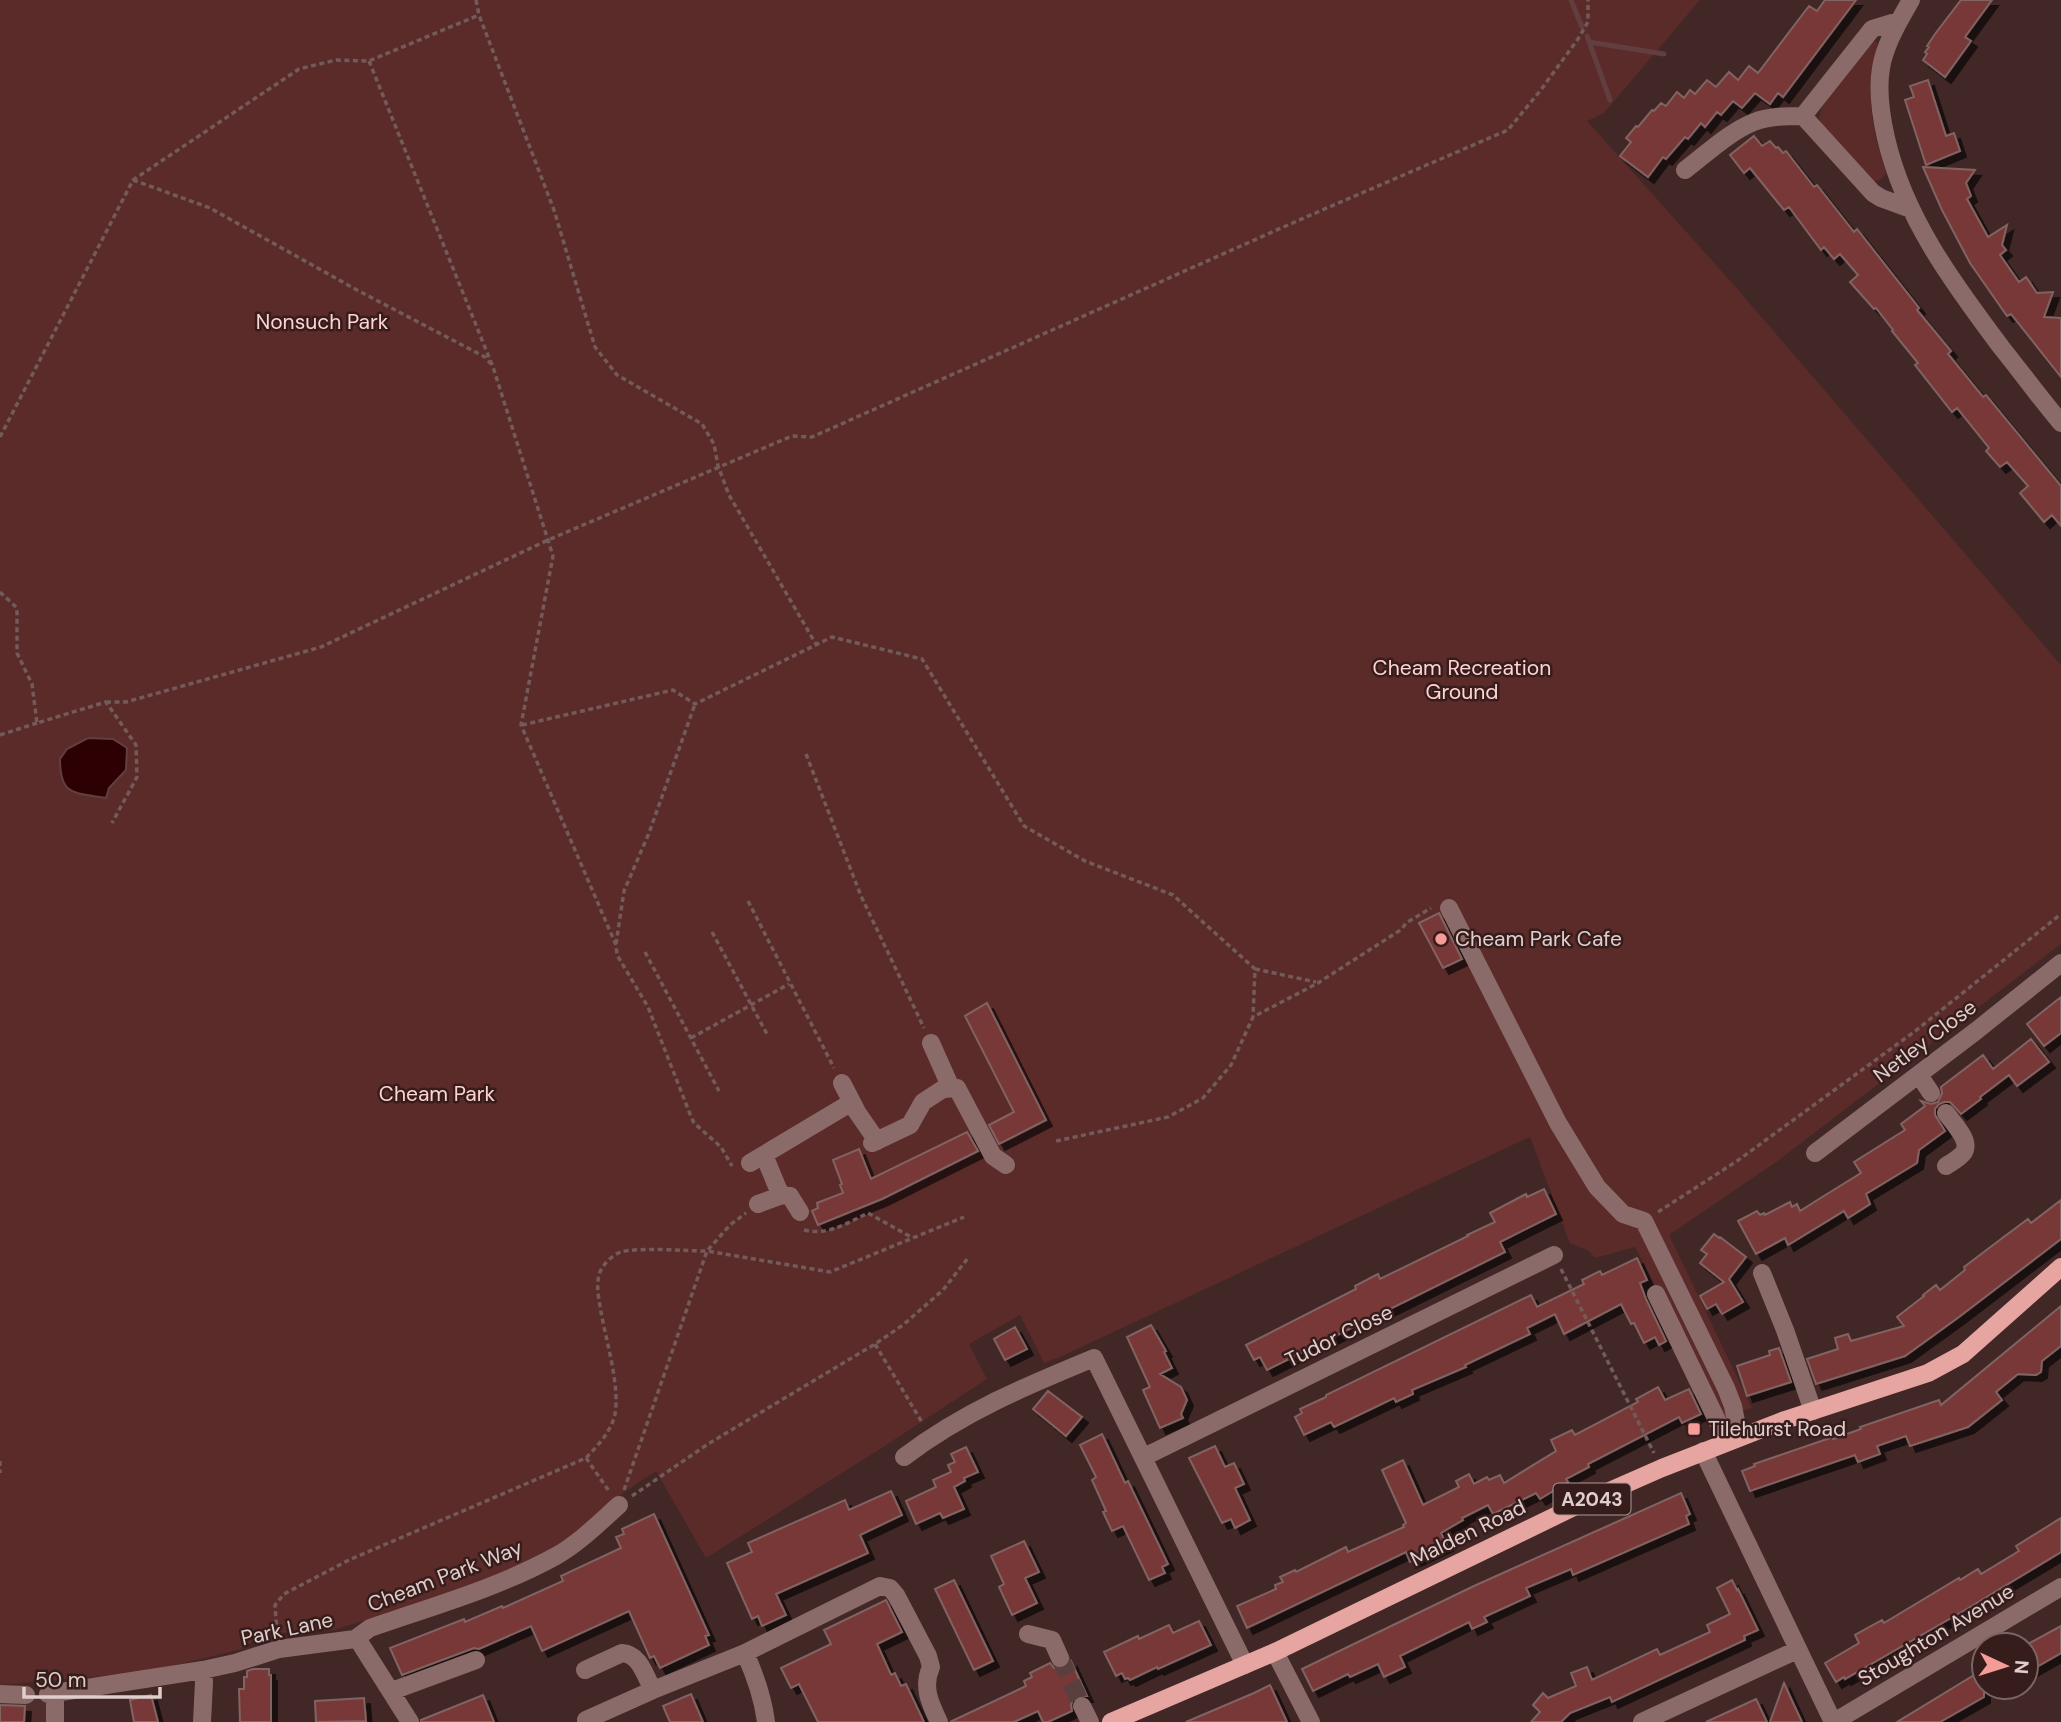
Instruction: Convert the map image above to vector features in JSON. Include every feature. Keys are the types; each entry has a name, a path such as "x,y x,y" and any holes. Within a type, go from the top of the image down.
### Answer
{"main road":[{"name":"Malden Road","path":"1111,1722 1275,1652 1580,1504 1662,1468 1733,1439 1928,1373 1963,1353 2061,1266"}],"street":[{"path":"1911,0 1898,21 1881,68 1881,110 1891,158 1911,209 1928,242 1963,297 2061,423"},
{"path":"1803,116 1872,29 1898,21"},
{"path":"1685,170 1753,122 1778,116 1803,116 1873,193 1911,209"},
{"path":"1450,908 1558,1123 1597,1187 1623,1214 1644,1221 1726,1388 1733,1406 1733,1439"},
{"name":"Netley Close","path":"1815,1153 2061,963"},
{"path":"932,1043 951,1088"},
{"path":"1919,1075 1931,1093"},
{"path":"842,1083 875,1142 909,1125 923,1102 943,1089 957,1088 993,1156 1006,1165"},
{"path":"782,1195 749,1162 852,1102"},
{"path":"1945,1113 1965,1141 1966,1148 1963,1154 1946,1166"},
{"path":"758,1204 782,1195 790,1196 802,1221"},
{"name":"Tudor Close","path":"1144,1457 1554,1255"},
{"path":"1762,1273 1786,1330 1812,1411"},
{"path":"1656,1294 1733,1439"},
{"path":"904,1457 930,1437 1091,1352 1245,1665"},
{"path":"1703,1451 1833,1722"},
{"name":"Cheam Park Way","path":"355,1639 370,1628 496,1584 558,1555 587,1534 619,1505"},
{"path":"586,1720 745,1653 880,1586 890,1588 896,1595 928,1656 931,1667 927,1674 927,1699 939,1722"},
{"name":"Stoughton Avenue","path":"1833,1722 2061,1587"},
{"path":"1028,1634 1052,1640 1060,1658"},
{"name":"Park Lane","path":"55,1722 51,1694 203,1670 279,1649 355,1639 392,1691 410,1722"},
{"path":"1642,1722 1797,1650"},
{"path":"1275,1652 1311,1722"},
{"path":"585,1670 622,1653 629,1653 636,1658 653,1690"},
{"path":"745,1653 757,1683 766,1722"},
{"path":"392,1691 476,1660"},
{"path":"202,1722 203,1670"},
{"path":"0,1694 26,1695"}],"path":[{"path":"476,0 554,210 595,347 617,375 702,424 715,444 718,467 729,495 817,646"},
{"path":"0,736 106,702 126,702 321,647 548,540 792,436 811,437 1508,130 1578,39 1588,22 1588,0"},
{"path":"0,437 133,180 299,69 336,61 369,61 480,15"},
{"path":"369,61 493,367 553,556 521,725 616,945"},
{"path":"133,180 211,208 357,290 485,357 493,367"},
{"path":"0,592 18,608 17,653 32,684 37,723"},
{"path":"749,1162 721,1146 694,1123 648,1007 617,955 624,891 649,834 695,704 832,637 922,659 1024,826 1085,862 1173,895 1255,969 1318,983"},
{"path":"521,725 673,690 695,704"},
{"path":"106,702 136,745 137,756 137,777 112,823"},
{"path":"807,754 861,895 932,1043"},
{"path":"748,901 842,1083"},
{"path":"1253,1017 1318,983 1402,929 1406,922 1436,906 1443,904 1450,908"},
{"path":"1644,1221 1737,1161 1914,1032 2061,914"},
{"path":"712,932 768,1035"},
{"path":"645,952 719,1091"},
{"path":"1056,1141 1168,1117 1203,1098 1231,1065 1253,1017 1255,969"},
{"path":"691,1038 789,984"},
{"path":"619,1505 707,1251 730,1225 758,1204"},
{"path":"802,1221 818,1233 832,1230 869,1213 911,1237"},
{"path":"279,1649 275,1605 284,1594 349,1560 586,1458 607,1434 615,1413 615,1389 597,1289 599,1272 620,1252 707,1251 830,1272 964,1217"},
{"path":"1554,1255 1662,1468"},
{"path":"619,1505 708,1444 904,1325 943,1290 968,1258"},
{"path":"875,1344 930,1437"},
{"path":"586,1458 619,1505"},
{"path":"0,1461 0,1473"}],"shaded area":[{"path":"88,738 113,739 127,748 126,770 109,788 106,798 72,791 63,781 60,759 67,749"},
{"path":"0,1698 61,1700 60,1722 0,1722"}],"green space":[{"path":"0,0 1700,0 1604,113 1587,121 1733,284 2061,665 2061,944 1779,1160 1669,1235 1752,1408 1720,1418 1635,1247 1595,1258 1589,1251 1570,1243 1530,1137 1044,1363 1020,1315 969,1344 987,1379 706,1558 656,1471 626,1491 571,1538 507,1575 334,1630 263,1634 242,1649 147,1672 0,1685"},
{"path":"1874,41 1878,43 1871,75 1872,113 1886,173 1878,181 1873,181 1819,118 1822,107"}],"building":[{"path":"1825,0 1856,0 1783,97 1778,93 1770,104 1755,93 1742,108 1733,101 1721,115 1717,112 1705,127 1701,123 1688,139 1685,137 1666,159 1663,157 1648,177 1620,156 1631,142 1626,138 1636,126 1661,103 1666,106 1677,92 1684,98 1690,90 1695,94 1707,80 1716,87 1729,72 1738,80 1749,66 1758,73 1809,6 1817,11"},
{"path":"1961,0 1992,0 1965,37 1971,41 1945,77 1923,60 1929,47 1927,46"},
{"path":"1928,80 1946,136 1954,133 1960,151 1926,165 1905,100 1914,97 1910,86"},
{"path":"1754,136 1762,146 1770,141 1783,153 1786,151 1854,232 1857,229 1951,351 1948,354 1983,397 1986,395 2061,486 2061,526 2052,515 2044,522 2020,493 2028,486 2007,462 2000,467 1986,451 1989,448 1957,408 1952,412 1915,365 1918,363 1876,308 1874,309 1850,282 1858,275 1840,254 1834,259 1824,247 1821,250 1789,207 1784,210 1750,168 1744,173 1730,155"},
{"path":"1923,167 1975,170 1966,183 1971,196 1967,199 1988,237 2007,225 2002,245 2006,250 2000,255 2019,282 2026,277 2037,293 2053,292 2044,317 2061,318 2061,377 2011,314 2007,316 1970,263"},
{"path":"1439,913 1462,959 1443,968 1419,923"},
{"path":"2061,997 2061,1033 2044,1046 2027,1024"},
{"path":"987,1003 1046,1120 999,1144 989,1125 1014,1112 965,1016"},
{"path":"2031,1039 2049,1062 2017,1086 2009,1075 1961,1114 1950,1102 1939,1104 1935,1115 1945,1131 1919,1150 1917,1163 1866,1194 1870,1204 1848,1218 1844,1211 1788,1245 1785,1238 1756,1254 1738,1221 1757,1211 1760,1215 1765,1215 1790,1202 1792,1207 1797,1204 1800,1211 1861,1173 1854,1162 1905,1130 1901,1124 1925,1106 1921,1101 1931,1104 1938,1102 1942,1093 1941,1087 1983,1055 1993,1069"},
{"path":"967,1132 978,1151 882,1199 818,1225 812,1211 818,1208 817,1203 843,1193 833,1160 859,1149 871,1179"},
{"path":"1544,1189 1556,1214 1500,1242 1505,1252 1267,1370 1260,1357 1254,1360 1246,1345 1356,1289 1355,1286 1378,1274 1380,1279 1495,1222 1490,1213 1526,1194 1527,1197"},
{"path":"2061,1200 2061,1239 1959,1317 1905,1356 1816,1384 1807,1359 1838,1349 1835,1338 1848,1334 1851,1341 1904,1326 1897,1317 1923,1295 1936,1285 1940,1290 1965,1270 1964,1267 2001,1239 2028,1219 2031,1223"},
{"path":"1714,1234 1746,1257 1729,1279 1743,1302 1722,1314 1716,1304 1707,1309 1700,1296 1724,1282 1700,1263 1707,1254 1701,1250"},
{"path":"1637,1258 1647,1280 1640,1283 1666,1341 1659,1345 1655,1337 1644,1343 1621,1304 1564,1334 1555,1314 1527,1328 1530,1334 1465,1365 1466,1367 1412,1390 1413,1394 1396,1402 1394,1398 1334,1427 1331,1422 1304,1435 1295,1417 1302,1413 1300,1409 1326,1395 1531,1295 1537,1307 1584,1284 1582,1280 1600,1271 1602,1275"},
{"path":"2061,1306 2061,1346 2042,1361 2041,1372 2036,1375 2018,1374 1996,1392 2002,1400 1968,1427 1910,1446 1906,1436 1877,1446 1880,1454 1858,1462 1855,1455 1750,1491 1742,1471 1755,1466 1754,1464 1833,1439 1939,1400 1941,1405"},
{"path":"1151,1325 1172,1368 1160,1374 1181,1387 1187,1400 1181,1414 1183,1418 1160,1428 1143,1390 1150,1387 1127,1337"},
{"path":"1015,1327 1027,1349 1005,1360 994,1339"},
{"path":"1779,1348 1791,1382 1747,1396 1737,1366 1770,1355 1769,1351"},
{"path":"1658,1387 1665,1400 1689,1389 1701,1414 1682,1423 1679,1417 1588,1464 1589,1467 1566,1479 1568,1482 1540,1499 1536,1493 1493,1514 1488,1505 1462,1518 1463,1520 1441,1533 1447,1545 1410,1562 1406,1552 1247,1628 1237,1606 1276,1589 1275,1585 1283,1582 1280,1577 1346,1547 1348,1552 1404,1527 1406,1523 1382,1470 1403,1460 1423,1505 1459,1487 1456,1481 1469,1474 1474,1484 1487,1477 1489,1480 1500,1475 1504,1483 1556,1451 1551,1440 1572,1430 1575,1435 1638,1402 1636,1399"},
{"path":"1048,1391 1082,1417 1066,1436 1033,1409"},
{"path":"1102,1434 1168,1564 1162,1567 1165,1573 1149,1580 1123,1526 1112,1531 1092,1480 1096,1477 1080,1445"},
{"path":"1215,1446 1225,1467 1234,1463 1244,1484 1235,1488 1250,1520 1235,1528 1231,1519 1222,1523 1189,1458"},
{"path":"966,1447 978,1472 964,1478 965,1481 954,1487 964,1509 943,1518 940,1513 916,1524 906,1501 936,1487 933,1480 951,1472 948,1465 955,1462 951,1454"},
{"path":"891,1491 902,1515 860,1535 868,1553 776,1594 786,1615 762,1626 758,1616 752,1619 727,1563 752,1552 748,1543 845,1500 849,1510"},
{"path":"1681,1493 1690,1514 1686,1516 1689,1524 1573,1575 1571,1569 1526,1588 1530,1596 1484,1617 1487,1622 1472,1629 1469,1622 1400,1656 1405,1667 1384,1677 1378,1664 1350,1677 1348,1674 1313,1691 1302,1669 1474,1586"},
{"path":"654,1514 709,1635 705,1636 709,1645 660,1668 654,1656 650,1658 629,1611 542,1651 531,1626 479,1649 474,1648 402,1675 390,1648 464,1619 465,1622 502,1606 503,1608 563,1581 561,1576 621,1548 616,1537 624,1534 622,1529"},
{"path":"2061,1518 2061,1552 1965,1610 1836,1682 1825,1663 1859,1643 1855,1635 1882,1620 1884,1623 1959,1578 1960,1580 1978,1569 1981,1574 2019,1551 2016,1546"},
{"path":"1024,1541 1039,1572 1025,1578 1037,1603 1012,1615 999,1587 1004,1584 991,1556"},
{"path":"954,1580 993,1661 974,1670 935,1589"},
{"path":"1732,1580 1758,1630 1744,1636 1745,1640 1612,1702 1610,1697 1570,1713 1561,1722 1531,1722 1540,1712 1533,1705 1543,1693 1548,1698 1576,1686 1571,1673 1587,1667 1592,1680 1657,1649 1660,1655 1710,1632 1707,1625 1730,1614 1717,1588"},
{"path":"886,1600 902,1632 877,1644 891,1675 895,1673 901,1686 906,1684 924,1722 818,1722 799,1684 791,1688 781,1668 831,1644 824,1630"},
{"path":"1199,1621 1211,1645 1130,1680 1125,1679 1122,1673 1116,1676 1104,1652 1169,1625 1173,1633"},
{"path":"2061,1626 2061,1653 2040,1665 2040,1637"},
{"path":"1071,1661 1087,1696 1073,1699 1072,1711 1048,1722 1043,1722 1038,1711 1014,1722 950,1722 1026,1686 1024,1681 1032,1677 1030,1673 1050,1663 1054,1668 1064,1669"},
{"path":"269,1669 271,1722 240,1722 239,1689 244,1689 244,1677 247,1677 247,1671"},
{"path":"1970,1678 1970,1701 1977,1701 1940,1722 1897,1722"},
{"path":"1784,1683 1794,1705 1802,1722 1770,1722"},
{"path":"1270,1685 1287,1722 1186,1722 1254,1693"},
{"path":"691,1694 703,1722 670,1722 663,1706"},
{"path":"151,1695 158,1722 134,1722 130,1700"},
{"path":"483,1695 494,1722 421,1722 421,1720"},
{"path":"364,1698 366,1721 316,1722 315,1701"},
{"path":"1756,1699 1767,1722 1706,1722 1741,1706"},
{"path":"0,1705 25,1706 24,1722 0,1722"}],"waterway":[{"path":"1571,0 1582,27"},
{"path":"1587,36 1610,100"},
{"path":"1589,42 1664,54"}],"tunnel":[{"path":"1060,1658 1082,1706"}],"place":[{"name":"Cheam Park Cafe","path":"1441,939"},
{"name":"Tilehurst Road","path":"1694,1429"}],"park label":[{"name":"Nonsuch Park","path":"322,322"},
{"name":"Cheam Recreation Ground","path":"1462,680"},
{"name":"Cheam Park","path":"437,1094"}]}
